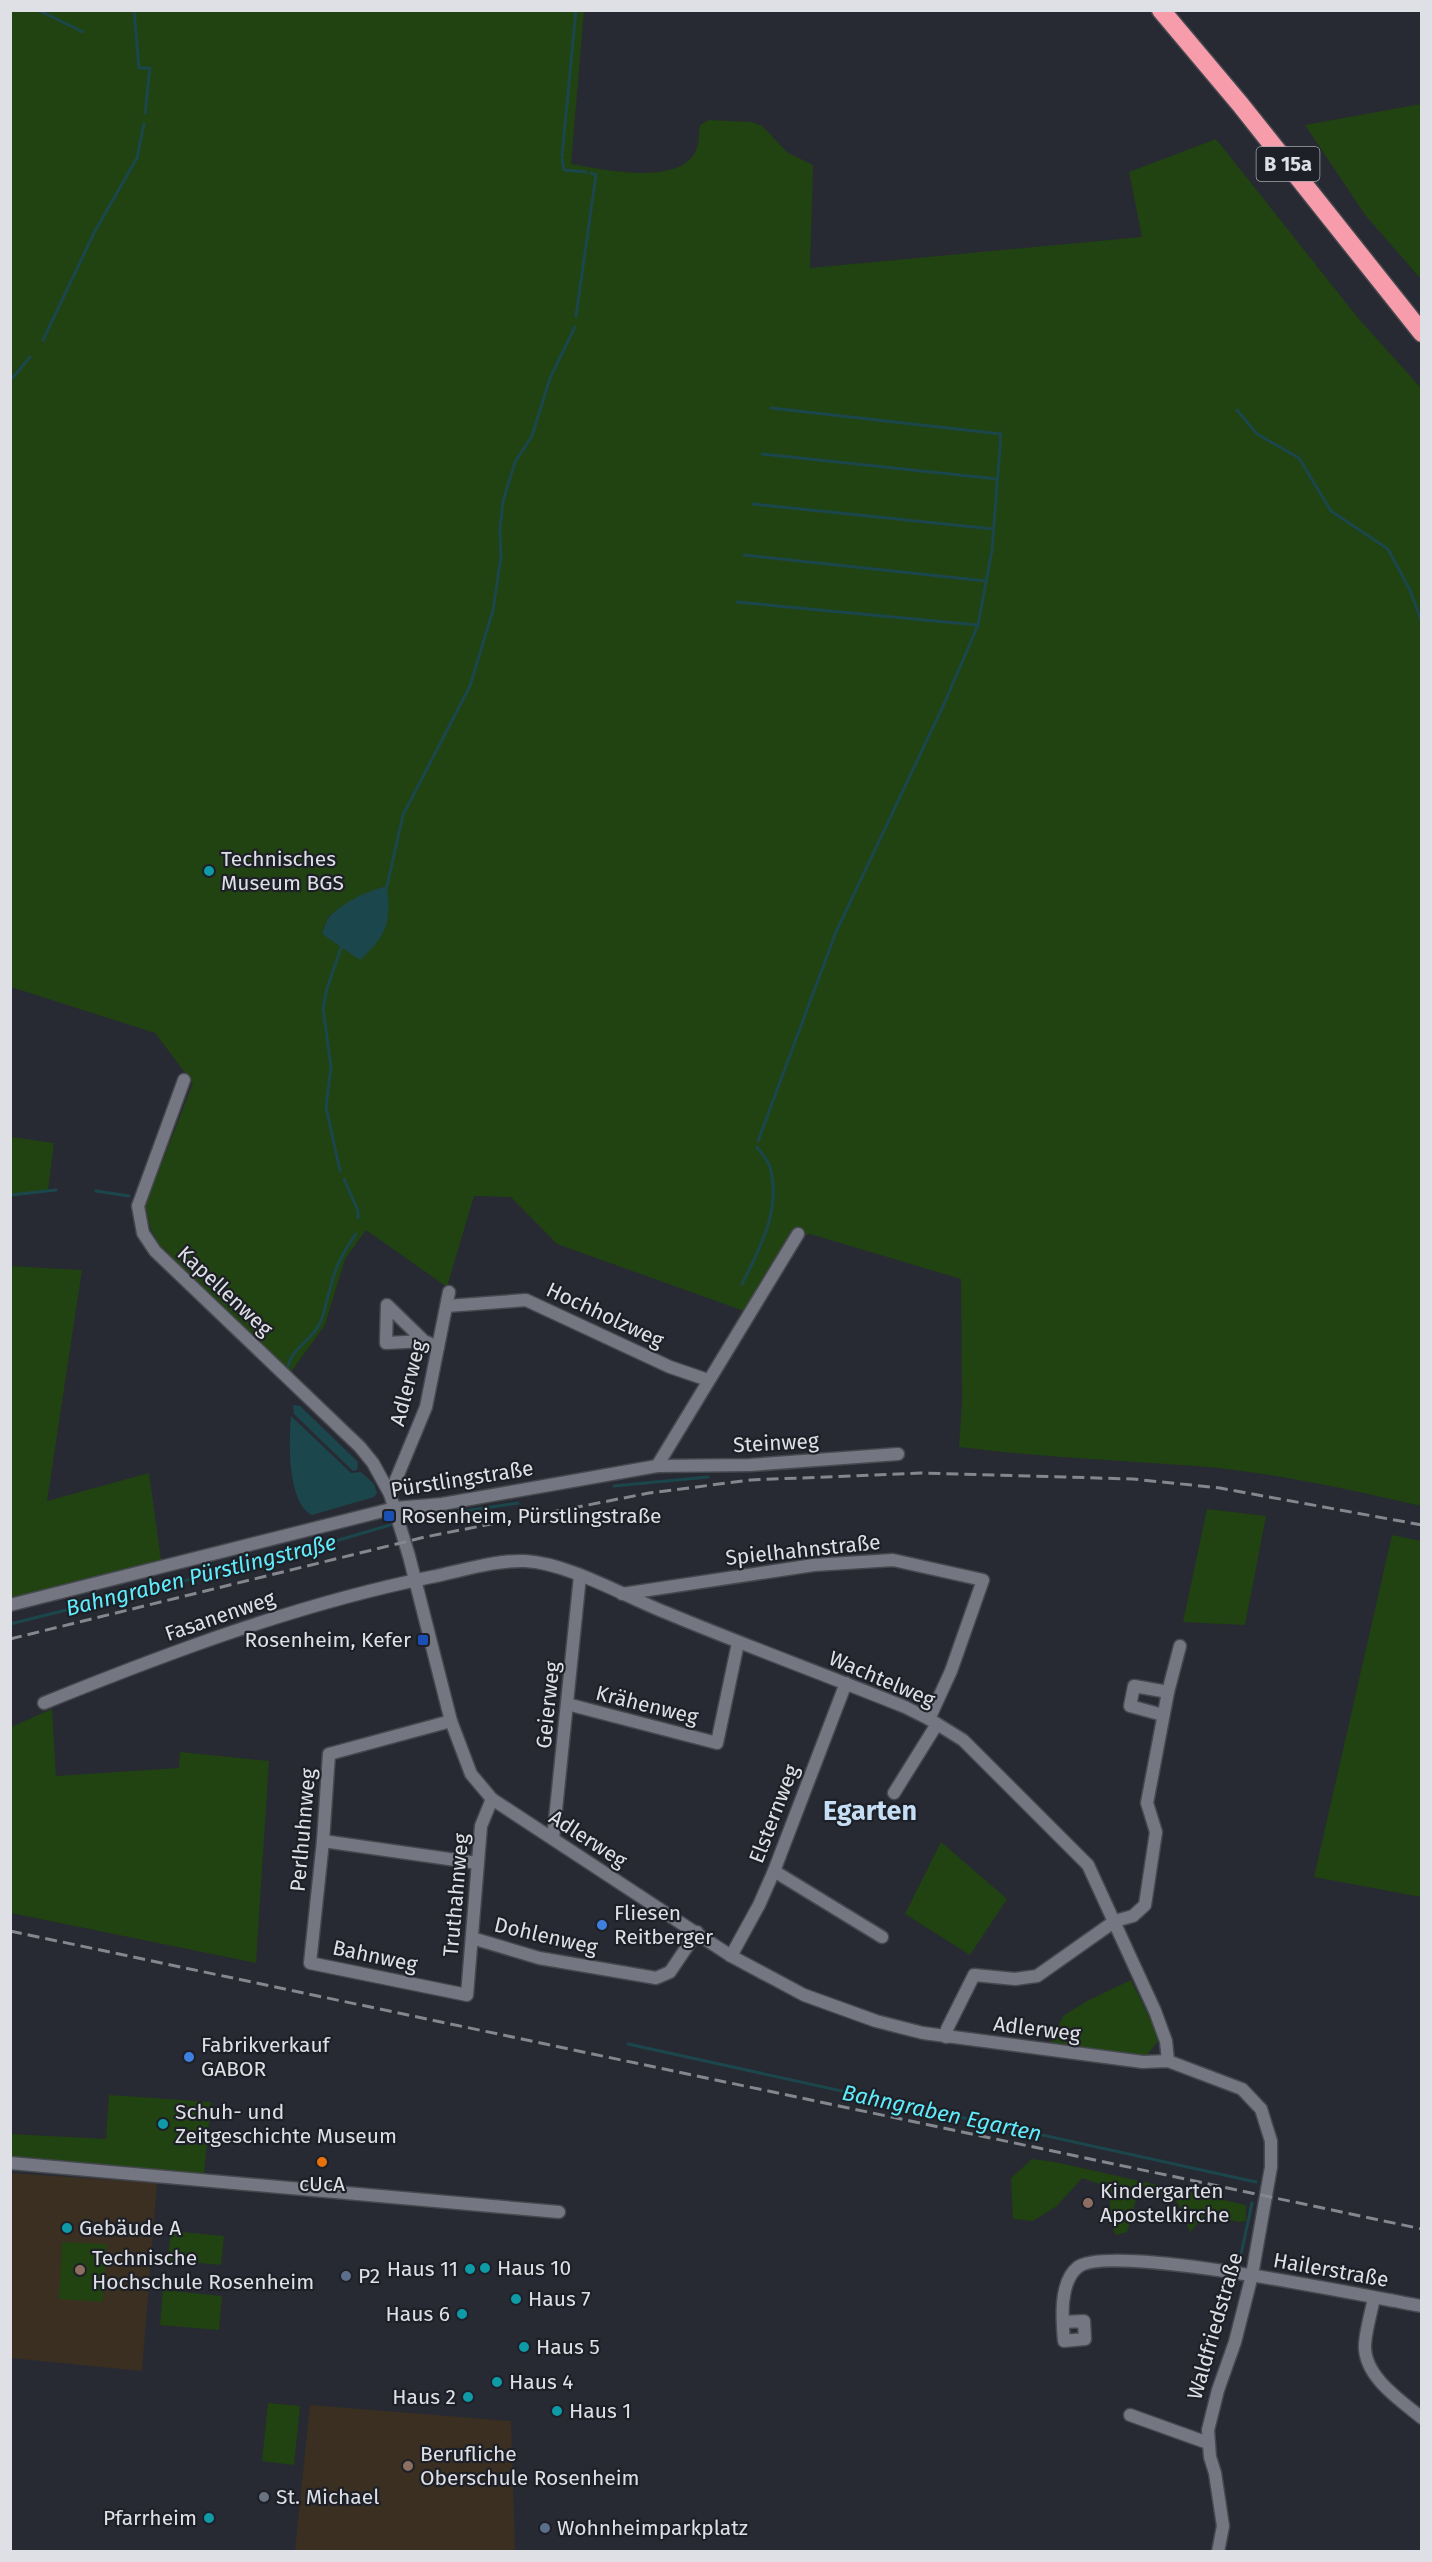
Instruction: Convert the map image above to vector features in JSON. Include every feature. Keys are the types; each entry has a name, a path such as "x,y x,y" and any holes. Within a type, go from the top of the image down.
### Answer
{"highway":[{"name":"B 15a","path":"1161,10 1240,104 1422,333"}],"street":[{"name":"Kapellenweg","path":"184,1080 138,1206 143,1233 155,1251 184,1280 347,1433 373,1463 390,1494"},
{"path":"657,1466 798,1234"},
{"name":"Adlerweg","path":"449,1292 426,1407 390,1494 451,1721 471,1774 492,1799 731,1956 804,1995 876,2021 912,2031 1143,2062 1168,2061"},
{"name":"Hochholzweg","path":"447,1306 526,1300 670,1367 708,1380"},
{"path":"424,1341 438,1347"},
{"name":"Steinweg","path":"657,1466 750,1465 897,1454"},
{"name":"Pürstlingstraße","path":"10,1605 395,1508 442,1504 657,1466"},
{"name":"Spielhahnstraße","path":"621,1594 814,1565 893,1560 983,1580 933,1721"},
{"name":"Wachtelweg","path":"414,1580 504,1562 527,1561 580,1576 738,1643 846,1683 933,1721 963,1740 1088,1865 1155,2011 1166,2041 1168,2061"},
{"name":"Geierweg","path":"554,1839 580,1576"},
{"name":"Fasanenweg","path":"44,1703 265,1620 414,1580"},
{"name":"Krähenweg","path":"567,1704 717,1743 738,1643"},
{"path":"946,2037 946,2029 974,1975 1016,1979 1037,1976 1115,1921 1133,1916 1145,1905 1156,1832 1147,1803 1163,1715 1180,1646"},
{"name":"Elsternweg","path":"731,1956 759,1905 774,1871 846,1683"},
{"path":"1163,1715 1130,1706 1134,1686 1168,1692"},
{"name":"Perlhuhnweg","path":"310,1963 323,1841 328,1754 451,1721"},
{"path":"894,1793 933,1721"},
{"name":"Truthahnweg","path":"467,1995 481,1826 492,1799"},
{"path":"323,1841 477,1863"},
{"path":"774,1871 882,1937"},
{"name":"Dohlenweg","path":"472,1938 539,1958 656,1978 670,1972 697,1932"},
{"name":"Bahnweg","path":"310,1963 467,1995"},
{"name":"Waldfriedstraße","path":"1168,2061 1242,2088 1261,2109 1270,2141 1271,2167 1252,2275 1235,2342 1209,2418 1208,2443 1223,2526 1218,2552"},
{"path":"10,2163 559,2212"},
{"name":"Hailerstraße","path":"1063,2322 1066,2284 1070,2274 1080,2265 1091,2262 1129,2260 1252,2275 1422,2306"},
{"path":"1374,2298 1365,2345 1367,2364 1384,2386 1422,2418"},
{"path":"1131,2415 1208,2443"}],"shaded area":[{"name":"Technische Hochschule Rosenheim","path":"10,2173 157,2183 142,2371 11,2358"},
{"name":"Berufliche Oberschule Rosenheim","path":"310,2405 511,2421 515,2551 295,2551"}],"green space":[{"path":"11,11 584,11 571,164 620,172 659,172 676,168 689,160 697,148 700,125 709,120 752,122 762,126 788,153 813,165 810,268 1142,237 1129,172 1216,139 1358,318 1421,388 1421,1506 1253,1472 959,1447 962,1402 961,1279 810,1234 788,1239 744,1311 557,1244 511,1197 474,1196 447,1287 366,1230 345,1259 325,1325 291,1372 160,1245 151,1230 145,1206 193,1083 155,1033 11,987","holes":["351,901 360,959 322,934 328,917"]},
{"path":"1422,104 1421,279 1366,216 1305,125"},
{"path":"11,1137 54,1143 48,1191 11,1197"},
{"path":"10,1266 82,1270 47,1501 149,1473 162,1567 10,1605"},
{"path":"1207,1509 1266,1516 1245,1625 1183,1622"},
{"path":"1392,1535 1421,1541 1421,1897 1314,1877"},
{"path":"52,1709 56,1776 179,1768 180,1752 269,1761 256,1963 11,1913 11,1727"},
{"path":"941,1842 1007,1899 970,1955 905,1914"},
{"path":"1131,1980 1160,2039 1145,2057 1049,2046 1063,2016 1087,2001"},
{"path":"109,2095 211,2102 204,2174 11,2156 11,2134 106,2139"},
{"path":"1032,2159 1055,2162 1246,2205 1246,2221 1239,2222 1207,2214 1190,2232 1173,2196 1139,2189 1127,2232 1116,2235 1111,2224 1109,2187 1082,2178 1057,2206 1033,2221 1013,2219 1011,2178"},
{"path":"171,2231 224,2236 221,2265 168,2260"},
{"path":"62,2242 107,2244 103,2302 59,2299"},
{"path":"163,2290 222,2296 219,2330 160,2325"},
{"path":"268,2403 300,2406 294,2465 262,2461"}],"water":[{"path":"387,886 388,919 386,927 377,943 360,960 322,934 326,922 342,906 364,894"},
{"path":"293,1405 300,1406 358,1462 357,1470 353,1471 294,1414"},
{"path":"291,1416 351,1473 361,1472 374,1484 377,1493 374,1497 312,1515 304,1508 298,1498 291,1470"}],"waterway":[{"path":"38,10 83,32"},
{"path":"134,10 139,68 150,68 145,113"},
{"path":"562,156 576,10"},
{"path":"43,340 95,231 137,158 144,124"},
{"path":"562,159 564,170 586,172"},
{"path":"576,316 596,175 591,173"},
{"path":"387,886 403,815 470,686 493,610 501,556 500,530 503,501 515,462 532,436 550,378 575,327"},
{"path":"10,381 30,357"},
{"path":"758,1141 836,932 944,704 978,625 992,550 1001,434 771,408"},
{"path":"1237,410 1257,434 1299,458 1331,511 1388,549 1410,590 1422,623"},
{"path":"762,454 997,479"},
{"path":"753,504 993,529"},
{"path":"744,555 986,581"},
{"path":"737,602 977,625"},
{"path":"340,1171 326,1107 331,1067 323,1008 327,988 341,948"},
{"path":"742,1284 762,1242 773,1198 770,1167 757,1147"},
{"path":"344,1179 358,1211 358,1218"},
{"path":"10,1195 56,1190"},
{"path":"96,1191 129,1196"},
{"path":"288,1366 293,1355 319,1325 337,1267 356,1234"},
{"path":"614,1486 708,1477"},
{"name":"Bahngraben Pürstlingstraße","path":"411,1519 518,1503"},
{"name":"Bahngraben Pürstlingstraße","path":"10,1624 288,1555 390,1525"},
{"name":"Bahngraben Egarten","path":"628,2044 1256,2182"},
{"path":"1239,2264 1252,2203"}],"railway":[{"path":"10,1639 425,1537 649,1493 751,1480 921,1473 1133,1479 1220,1488 1422,1525"},
{"path":"10,1931 1422,2229"}],"place":[{"name":"Technisches Museum BGS","path":"209,871"},
{"name":"Rosenheim, Pürstlingstraße","path":"389,1516"},
{"name":"Rosenheim, Kefer","path":"423,1640"},
{"name":"Fliesen Reitberger","path":"602,1925"},
{"name":"Fabrikverkauf GABOR","path":"189,2057"},
{"name":"Schuh- und Zeitgeschichte Museum","path":"163,2124"},
{"name":"cUcA","path":"322,2162"},
{"name":"Kindergarten Apostelkirche","path":"1088,2203"},
{"name":"Gebäude A","path":"67,2228"},
{"name":"Haus 10","path":"485,2268"},
{"name":"Haus 11","path":"470,2269"},
{"name":"Technische Hochschule Rosenheim","path":"80,2270"},
{"name":"P2","path":"346,2276"},
{"name":"Haus 7","path":"516,2299"},
{"name":"Haus 6","path":"462,2314"},
{"name":"Haus 5","path":"524,2347"},
{"name":"Haus 4","path":"497,2382"},
{"name":"Haus 2","path":"468,2397"},
{"name":"Haus 1","path":"557,2411"},
{"name":"Berufliche Oberschule Rosenheim","path":"408,2466"},
{"name":"St. Michael","path":"264,2497"},
{"name":"Pfarrheim","path":"209,2518"},
{"name":"Wohnheimparkplatz","path":"545,2528"}],"district":[{"name":"Egarten","path":"870,1811"}]}
